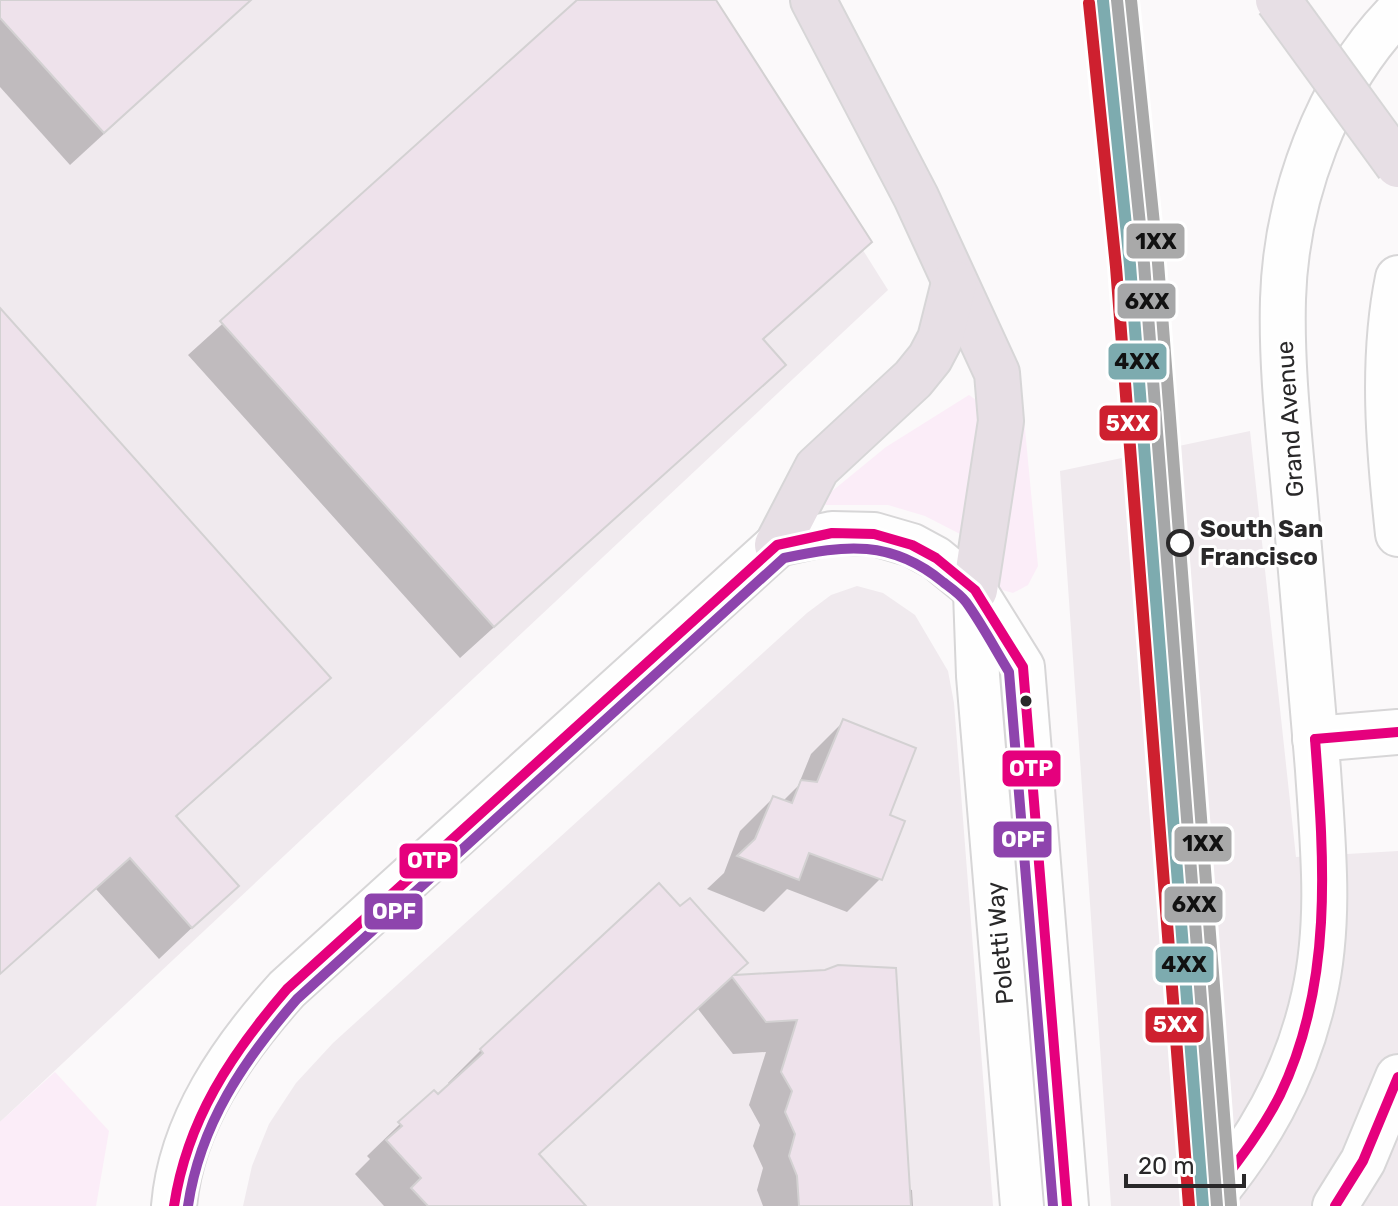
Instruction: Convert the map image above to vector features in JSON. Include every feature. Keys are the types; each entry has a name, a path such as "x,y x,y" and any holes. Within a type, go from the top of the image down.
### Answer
{"highway":[{"path":"813,0 916,197 997,373 1001,421 975,590"},
{"path":"1278,0 1398,165"},
{"path":"777,545 817,468 913,379 930,358 940,339 954,283"}],"main road":[{"name":"Grand Avenue","path":"1204,1206 1229,1177 1272,1112 1303,1038 1321,957 1325,916 1323,835 1288,423 1283,299 1296,206 1328,117 1355,66 1398,12"},
{"path":"1398,278 1389,362 1390,455 1398,534"},
{"path":"174,1206 185,1156 206,1100 227,1061 255,1024 287,989 777,545"},
{"path":"1315,739 1398,732"},
{"path":"1335,1206 1363,1161 1398,1077"}],"street":[{"path":"777,545 832,533 874,534 912,545 936,558 975,590"},
{"name":"Poletti Way","path":"975,590 978,676 1022,1206"},
{"name":"Poletti Way","path":"975,590 1023,667 1067,1206"}],"shaded area":[{"path":"0,0 706,0 888,290 0,1122"},
{"path":"969,395 980,403 978,461 962,535 925,516 888,505 825,505 825,497 886,447"},
{"path":"1023,408 1038,566 1028,585 1013,593 995,588 1019,409"},
{"path":"1250,431 1296,857 1398,851 1398,1206 1111,1206 1060,471"},
{"path":"857,586 883,593 915,615 948,671 954,703 993,1206 243,1206 252,1166 269,1124 296,1083 333,1043 807,613 831,595"},
{"path":"55,1072 109,1131 96,1206 0,1206 0,1122"}],"building":[{"path":"0,0 251,0 104,133 0,18"},
{"path":"577,0 716,0 872,242 763,339 786,365 494,627 220,321"},
{"path":"0,308 331,678 176,816 239,886 192,928 130,858 0,974"},
{"path":"843,719 916,748 890,815 905,821 882,880 809,853 799,880 737,856 755,839 773,796 792,803 801,780 817,782"},
{"path":"659,883 680,906 690,898 748,963 734,975 825,970 838,965 896,968 911,1206 799,1206 797,1176 789,1156 795,1134 785,1112 792,1091 781,1072 797,1020 766,1022 732,977 539,1154 586,1206 428,1206 411,1188 421,1178 386,1140 402,1126 398,1122 434,1090 438,1094 483,1053 480,1049"}],"transit line":[{"name":"6XX","path":"1117,0 1144,264 1217,1206"},
{"name":"1XX","path":"1131,0 1158,263 1231,1205"},
{"name":"4XX","path":"1103,1 1130,265 1203,1206"},
{"name":"5XX","path":"1089,3 1116,267 1189,1206"},
{"name":"OTP","path":"174,1206 189,1145 214,1090 248,1038 287,989 777,545 832,533 874,534 912,545 936,558 975,590 1023,667 1067,1206"},
{"name":"OPF","path":"188,1206 203,1148 227,1095 259,1046 297,999 784,558 847,549 867,549 905,558 952,589 972,610 1009,672 1053,1206"},
{"name":"OTP","path":"1315,739 1398,732"},
{"name":"OTP","path":"1204,1206 1272,1110 1297,1052 1310,1009 1317,965 1322,875 1315,739"},
{"name":"OTP","path":"1335,1206 1363,1161 1398,1077"}],"place":[{"name":"South San Francisco","path":"1180,543"}]}
